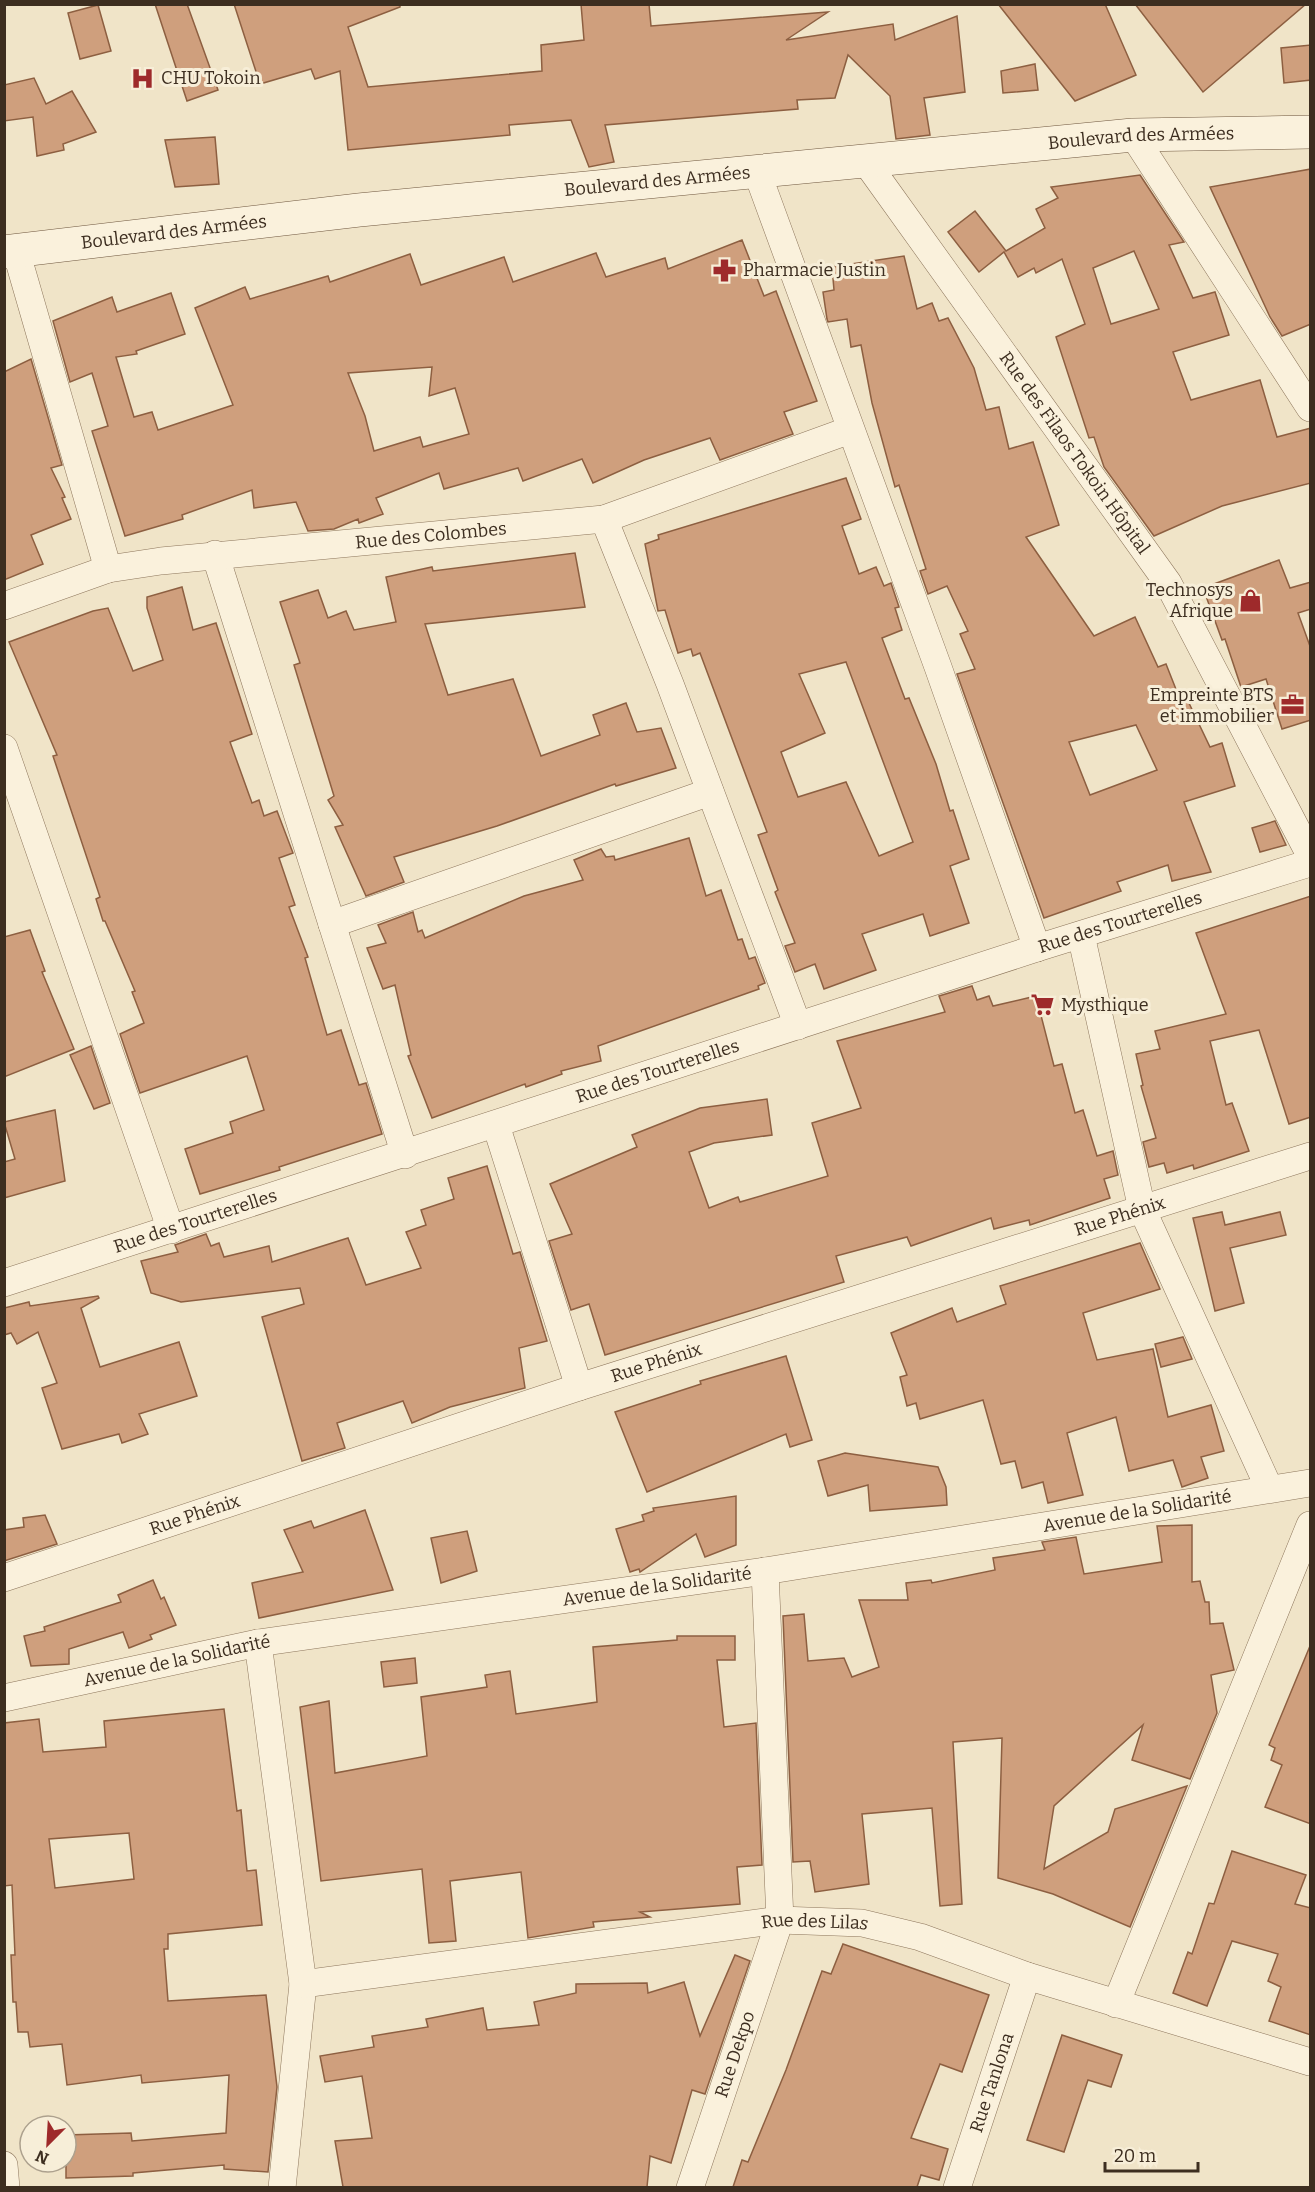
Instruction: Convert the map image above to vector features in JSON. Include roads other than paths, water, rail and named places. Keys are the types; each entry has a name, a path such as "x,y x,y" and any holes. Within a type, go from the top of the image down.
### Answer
{"main road":[{"name":"Boulevard des Armées","path":"10,251 359,210 1133,135 1311,132"}],"street":[{"path":"1133,135 1311,408"},
{"name":"Rue des Filaos Tokoin Hôpital","path":"866,162 1168,583 1311,855"},
{"path":"757,172 942,678 1037,948"},
{"path":"10,251 108,569"},
{"name":"Rue des Colombes","path":"4,606 108,569 215,554 604,519 850,430"},
{"path":"604,519 798,1026"},
{"path":"215,554 405,1155"},
{"path":"4,748 171,1230"},
{"path":"332,924 710,792"},
{"name":"Rue des Tourterelles","path":"4,1283 405,1155 1037,948 1311,863"},
{"path":"1081,936 1142,1209 1269,1488"},
{"path":"496,1125 579,1387"},
{"name":"Rue Phénix","path":"4,1578 579,1387 1311,1156"},
{"name":"Avenue de la Solidarité","path":"4,1698 258,1643 765,1571 1311,1483"},
{"path":"1116,2004 1311,1525"},
{"path":"765,1571 780,1920"},
{"path":"258,1643 303,1983 282,2187"},
{"name":"Rue des Lilas","path":"303,1983 780,1920 862,1923 889,1927 1027,1976 1311,2062"},
{"name":"Rue Dekpo","path":"690,2187 780,1920"},
{"name":"Rue Tanlona","path":"957,2187 1027,1976"},
{"path":"4,2165 6,2187"}],"place":[{"name":"CHU Tokoin","path":"143,78"},
{"name":"Pharmacie Justin","path":"725,270"},
{"name":"Technosys Afrique","path":"1251,600"},
{"name":"Empreinte BTS et immobilier","path":"1292,705"},
{"name":"Mysthique","path":"1043,1005"}]}
